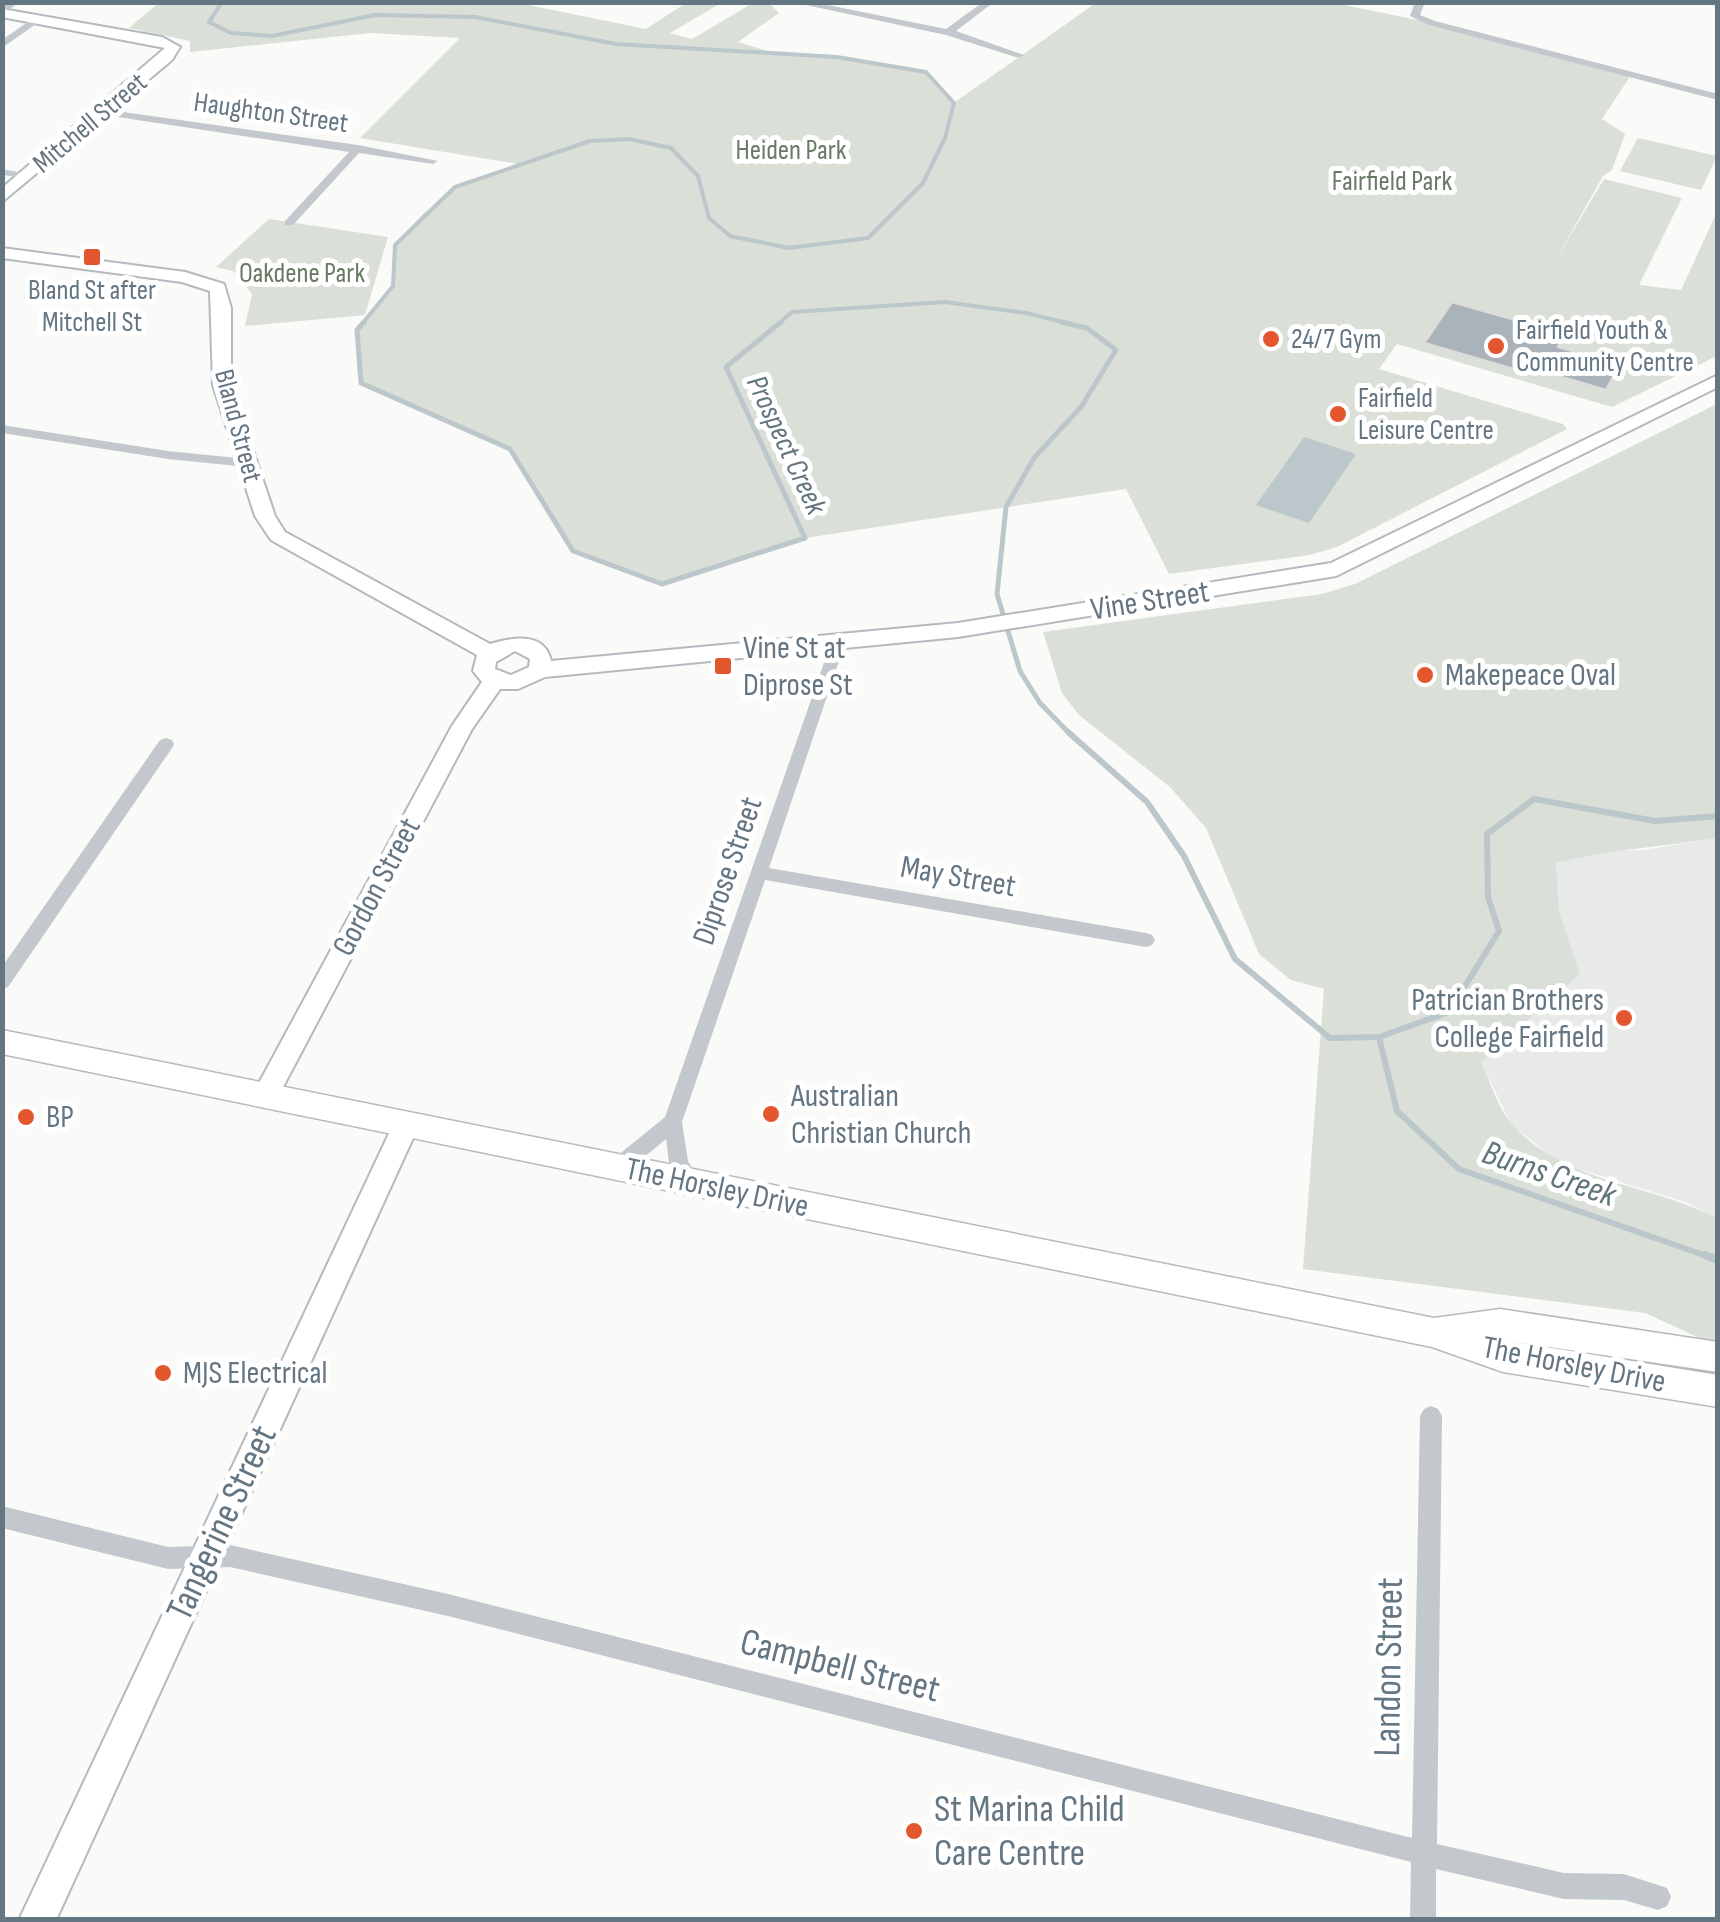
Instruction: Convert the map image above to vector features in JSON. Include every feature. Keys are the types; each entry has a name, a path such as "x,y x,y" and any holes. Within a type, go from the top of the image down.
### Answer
{"main road":[{"name":"The Horsley Drive","path":"2,1042 1432,1332 1503,1357 1718,1392"},
{"name":"The Horsley Drive","path":"1432,1332 1500,1324 1718,1357"}],"street":[{"path":"2,13 16,2"},
{"path":"796,2 948,32 1019,55"},
{"path":"948,32 990,2"},
{"path":"1420,2 1415,16 1432,23 1718,97"},
{"path":"2,13 38,19"},
{"path":"2,45 38,19"},
{"name":"Mitchell Street","path":"2,197 167,57 173,46 38,19"},
{"name":"Haughton Street","path":"102,112 433,161"},
{"path":"288,222 358,148"},
{"path":"2,172 28,175"},
{"name":"Bland Street","path":"2,252 199,279 218,288 222,308 220,370 246,462 265,516 278,536 490,653"},
{"name":"Vine Street","path":"539,670 958,630 1308,575 1356,562 1718,380"},
{"path":"2,429 168,456 246,462"},
{"name":"Diprose Street","path":"673,1122 840,640"},
{"path":"505,645 531,647 541,657 539,670 519,682 494,680 484,671 490,653 505,645"},
{"name":"Gordon Street","path":"266,1096 463,726 494,680"},
{"path":"2,982 166,744"},
{"name":"May Street","path":"760,872 1146,940"},
{"path":"618,1168 673,1122"},
{"path":"673,1122 679,1162 690,1182"},
{"name":"Tangerine Street","path":"37,1920 406,1125"},
{"name":"Landon Street","path":"1423,1920 1431,1416"},
{"name":"Campbell Street","path":"2,1517 168,1558 230,1556 448,1605 1423,1853 1564,1886 1624,1887 1658,1897"}],"shaded area":[{"path":"1304,437 1356,454 1309,523 1256,505"},
{"name":"Patrician Brothers College Fairfield","path":"1717,838 1717,1218 1688,1203 1559,1163 1511,1124 1481,1062 1580,974 1559,911 1555,863 1603,851 1644,850"}],"green space":[{"path":"160,2 518,3 646,29 686,3 721,3 670,33 692,39 753,3 769,3 779,13 738,42 771,52 838,57 926,72 955,102 1096,3 1334,3 1432,23 1631,75 1602,119 1625,134 1612,170 1603,176 1554,263 1604,179 1682,198 1639,285 1681,290 1717,212 1717,356 1612,407 1397,344 1379,369 1563,424 1567,429 1337,547 1310,555 1169,574 1126,489 805,538 662,584 573,551 510,449 361,383 357,330 393,286 395,245 455,187 518,164 360,138 460,38 371,33 190,52 190,41 129,28"},
{"path":"1638,138 1717,156 1701,190 1620,171"},
{"name":"Oakdene Park","path":"269,219 388,237 365,315 245,326 252,294 233,271 216,267"},
{"path":"1717,404 1717,838 1556,863 1559,911 1580,974 1481,1062 1503,1111 1534,1144 1583,1171 1717,1218 1717,1346 1645,1313 1303,1269 1324,989 1291,980 1259,954 1206,828 1170,787 1079,715 1062,693 1043,632 1322,594 1355,584"}],"building":[{"name":"Fairfield Youth & Community Centre","path":"1452,302 1565,334 1558,347 1620,364 1606,390 1544,372 1541,377 1424,343"}],"waterway":[{"name":"Prospect Creek","path":"222,2 209,22 231,33 272,36 375,15 475,17 616,44 837,57 926,72 954,103 945,138 923,183 868,238 789,248 730,236 709,218 698,176 671,148 629,139 590,141 455,187 395,245 393,286 362,324"},
{"name":"Prospect Creek","path":"778,324 792,312 945,302 1026,313 1071,324"},
{"name":"Prospect Creek","path":"364,322 357,330 361,383 510,449 573,551 662,584 805,538 726,367 781,322"},
{"name":"Prospect Creek","path":"1061,322 1087,328 1116,350 1081,407 1034,458 1006,507 997,594 1020,671 1040,703 1069,733"},
{"name":"Prospect Creek","path":"1069,733 1147,802 1184,856 1235,959 1330,1038 1379,1037"},
{"name":"Prospect Creek","path":"1379,1037 1449,1012 1499,931 1488,897 1487,834 1534,799 1655,821 1718,816"},
{"name":"Burns Creek","path":"1379,1037 1397,1111 1459,1169 1712,1258"},
{"name":"Burns Creek","path":"1705,1255 1718,1260"}],"place":[{"name":"Bland St after Mitchell St","path":"92,257"},
{"name":"24/7 Gym","path":"1271,339"},
{"name":"Fairfield Youth & Community Centre","path":"1496,346"},
{"name":"Fairfield Leisure Centre","path":"1338,414"},
{"name":"Vine St at Diprose St","path":"723,666"},
{"name":"Makepeace Oval","path":"1425,675"},
{"name":"Patrician Brothers College Fairfield","path":"1624,1018"},
{"name":"Australian Christian Church","path":"771,1114"},
{"name":"BP","path":"26,1117"},
{"name":"MJS Electrical","path":"163,1373"},
{"name":"St Marina Child Care Centre","path":"914,1831"}],"park label":[{"name":"Heiden Park","path":"791,150"},
{"name":"Fairfield Park","path":"1392,181"}]}
